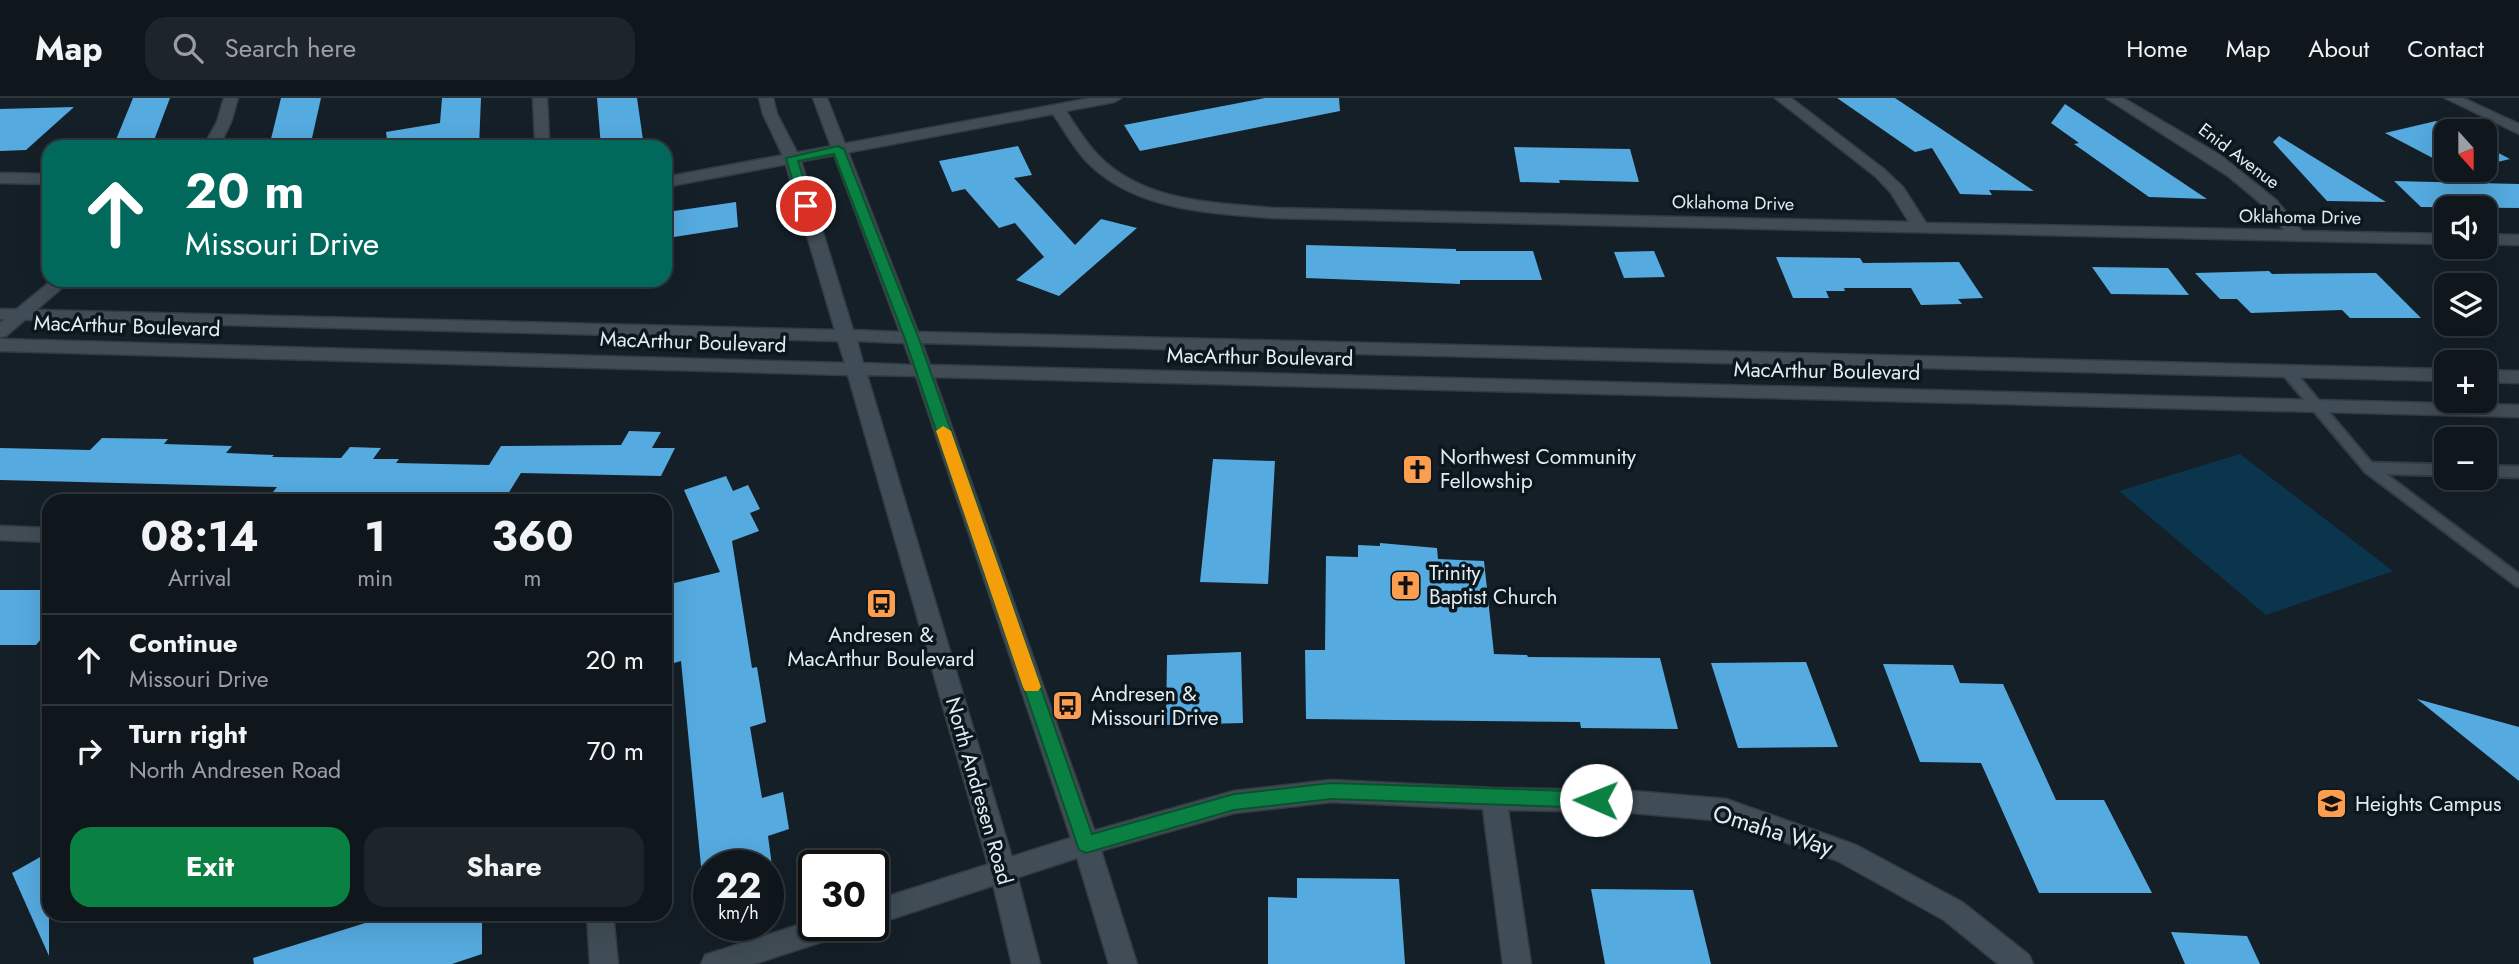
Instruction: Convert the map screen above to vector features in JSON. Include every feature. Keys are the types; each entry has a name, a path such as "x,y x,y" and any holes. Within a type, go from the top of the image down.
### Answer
{"street":[{"path":"215,140 224,122 231,98"},
{"path":"541,98 542,140"},
{"name":"North Andresen Road","path":"766,98 770,114 792,158 847,337 1003,871 1026,964"},
{"path":"820,98 912,339 1086,844 1123,964"},
{"path":"672,181 1114,98"},
{"path":"1782,98 1881,173 1897,190 1920,226"},
{"name":"Enid Avenue","path":"2113,98 2185,139 2231,171 2271,204 2297,236"},
{"path":"2459,99 2519,130"},
{"name":"Oklahoma Drive","path":"1057,108 1095,162 1117,179 1160,197 1210,208 1274,213 2434,239"},
{"path":"0,178 42,179"},
{"path":"2497,239 2519,240"},
{"path":"0,332 54,287"},
{"name":"MacArthur Boulevard","path":"0,314 912,339 1483,350 2434,375"},
{"name":"MacArthur Boulevard","path":"0,345 2519,411"},
{"path":"2497,376 2519,377"},
{"path":"0,533 42,535"},
{"name":"Omaha Way","path":"889,908 1086,844 1234,802 1331,791 1494,799 1621,801 1726,810 1847,853 1953,911 2020,964"},
{"path":"1494,799 1517,964"},
{"path":"601,921 604,964"},
{"path":"715,964 798,937"}],"lane":[{"path":"2287,371 2369,468 2519,581"},
{"path":"2369,468 2434,470"},
{"path":"2497,471 2519,472"}],"shaded area":[{"path":"2240,454 2393,571 2266,615 2119,491"}],"building":[{"path":"133,98 170,98 154,140 116,140"},
{"path":"281,98 321,98 312,140 271,140"},
{"path":"442,98 481,98 479,140 387,140 386,132 440,123"},
{"path":"597,98 637,98 643,140 600,140"},
{"path":"1265,98 1339,98 1340,111 1140,151 1124,125"},
{"path":"1837,98 1895,98 2034,191 1989,190 1992,195 1960,194 1932,148 1915,152"},
{"path":"2065,104 2207,199 2149,197 2074,144 2079,143 2051,123"},
{"path":"74,107 26,150 0,151 0,109"},
{"path":"2434,121 2434,159 2385,133"},
{"path":"2279,136 2386,202 2327,201 2273,142"},
{"path":"1018,146 1032,175 1014,178 1075,245 1101,219 1137,228 1059,296 1016,280 1044,257 1015,223 999,228 965,189 952,192 939,161"},
{"path":"1514,147 1630,149 1639,182 1520,182"},
{"path":"2497,152 2510,159 2497,162"},
{"path":"2394,181 2519,184 2519,208 2497,208 2497,196 2434,196 2434,207 2421,207"},
{"path":"736,202 738,227 674,237 674,211"},
{"path":"1306,245 1533,251 1542,280 1460,280 1460,284 1306,278"},
{"path":"1654,251 1665,277 1624,278 1614,252"},
{"path":"1776,257 1860,258 1863,263 1959,262 1983,298 1958,299 1962,304 1921,305 1911,288 1844,288 1845,291 1826,291 1829,298 1793,298"},
{"path":"2092,267 2168,268 2189,295 2111,294"},
{"path":"2269,271 2272,274 2376,273 2421,318 2350,318 2342,310 2251,313 2237,299 2220,299 2195,273"},
{"path":"629,431 661,432 652,448 675,448 661,476 521,473 508,494 273,492 277,487 0,480 0,448 90,450 102,438 168,439 164,444 232,446 226,453 274,455 272,457 341,458 350,447 381,448 373,459 399,459 396,463 489,465 501,446 621,445"},
{"path":"1213,459 1275,461 1268,584 1200,582"},
{"path":"726,476 733,491 748,485 760,509 750,513 759,531 732,541 752,668 757,667 766,722 750,727 762,798 783,792 789,829 768,836 770,850 699,850 681,661 674,663 672,584 720,572 684,490"},
{"path":"1380,543 1437,548 1438,559 1484,561 1494,654 1528,657 1660,658 1678,729 1581,728 1580,722 1306,719 1305,650 1325,650 1326,556 1358,557 1358,545 1380,546"},
{"path":"0,590 42,590 42,638 36,645 0,645"},
{"path":"1241,652 1243,723 1166,725 1167,655"},
{"path":"1806,662 1838,747 1738,748 1711,663"},
{"path":"1883,664 1953,665 1960,683 2003,684 2056,800 2104,800 2152,893 2039,893 1981,763 1920,762"},
{"path":"2417,699 2519,727 2519,781"},
{"path":"42,856 42,921 49,921 49,956 12,873"},
{"path":"1297,878 1399,879 1405,964 1268,964 1268,897 1297,898"},
{"path":"1591,889 1693,890 1711,964 1605,964"},
{"path":"372,921 482,921 482,954 452,964 254,964 253,958"},
{"path":"2171,932 2247,936 2260,964 2185,964"}],"slow traffic":[{"path":"943,431 1032,687"}],"place":[{"name":"Northwest Community Fellowship","path":"1417,469"},
{"name":"Trinity Baptist Church","path":"1406,585"},
{"name":"Andresen & MacArthur Boulevard","path":"881,603"},
{"name":"Andresen & Missouri Drive","path":"1068,706"},
{"name":"Heights Campus","path":"2332,804"}],"route":[{"path":"806,206 792,158 838,149 912,339 1086,844 1234,802 1331,791 1494,799 1596,800"}]}
